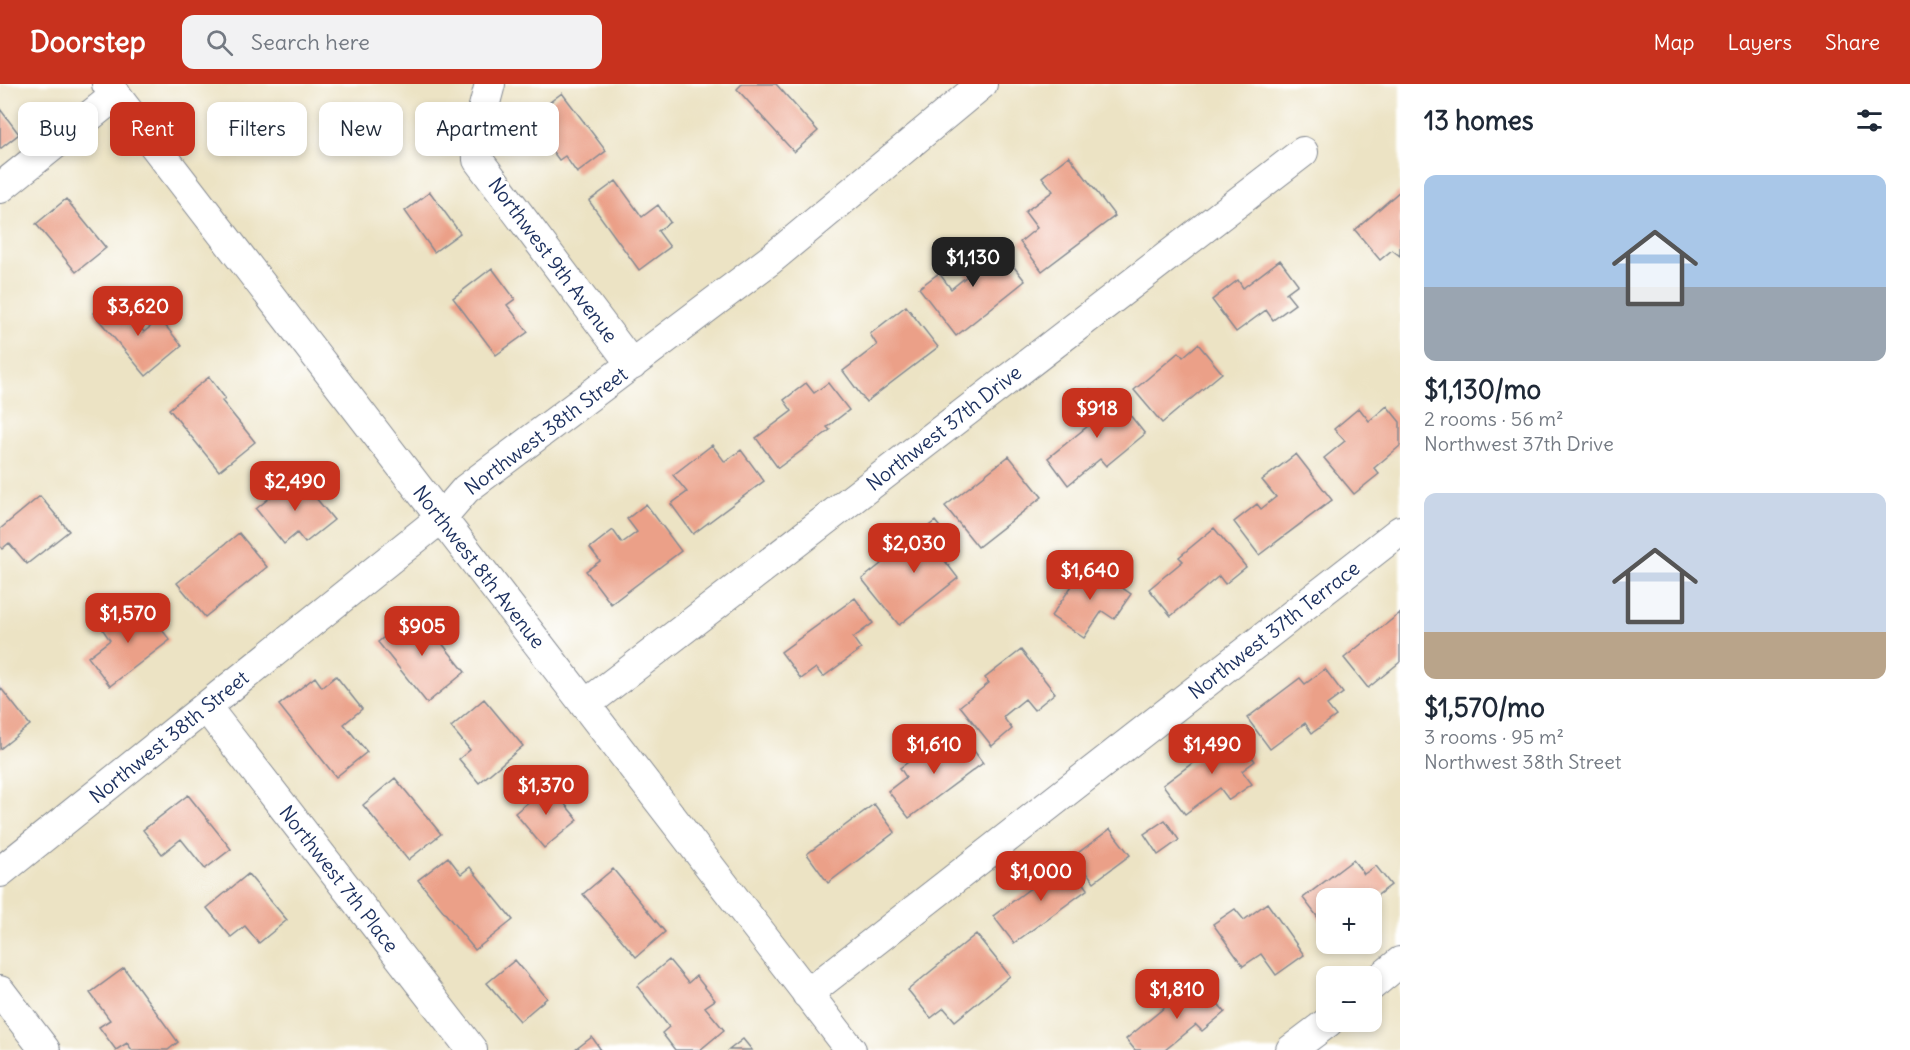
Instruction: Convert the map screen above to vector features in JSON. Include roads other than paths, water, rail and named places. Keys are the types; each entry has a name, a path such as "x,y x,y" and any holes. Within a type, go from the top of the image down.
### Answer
{"street":[{"name":"Northwest 9th Avenue","path":"490,84 477,133 477,160 632,365"},
{"name":"Northwest 38th Street","path":"0,872 441,518 466,489 771,260 982,84"},
{"path":"0,188 112,90"},
{"name":"Northwest 8th Avenue","path":"112,90 851,1050"},
{"name":"Northwest 37th Drive","path":"585,705 1303,152"},
{"name":"Northwest 37th Terrace","path":"807,994 1400,531"},
{"name":"Northwest 7th Place","path":"206,707 472,1050"},
{"path":"1382,977 1400,962"},
{"path":"0,991 45,1050"},
{"path":"1291,1050 1316,1031"}]}
